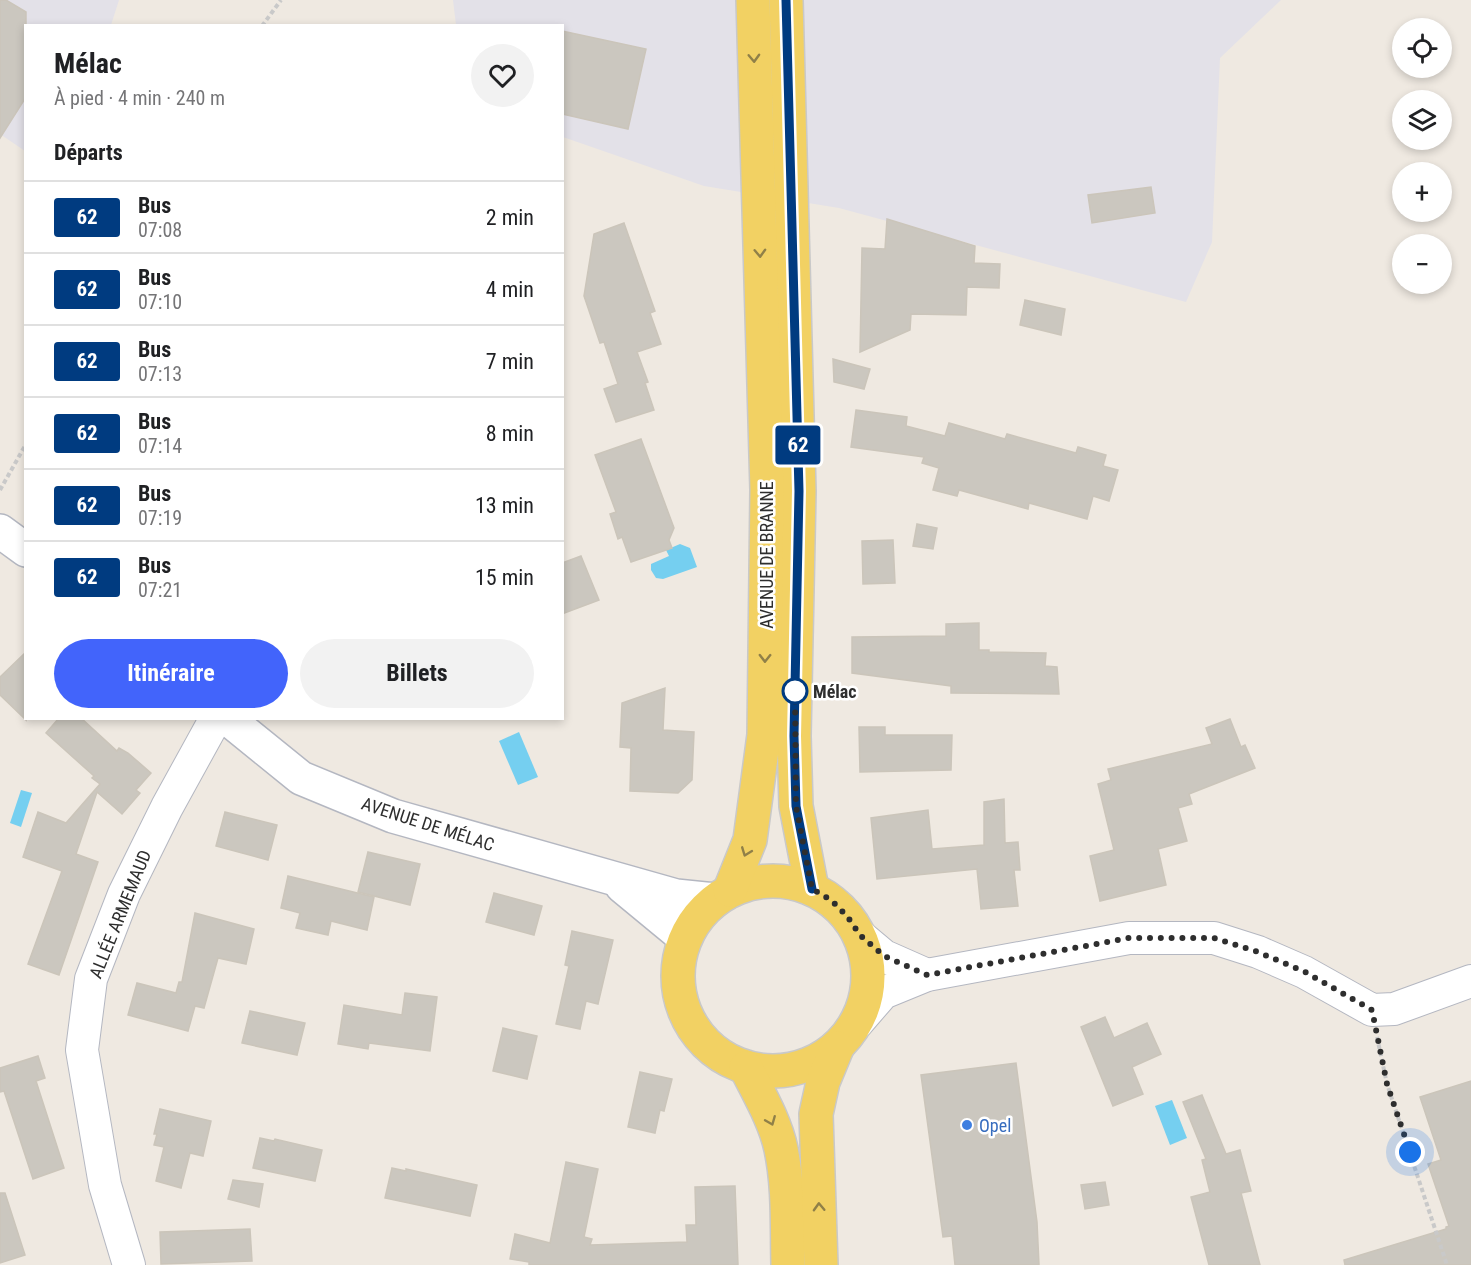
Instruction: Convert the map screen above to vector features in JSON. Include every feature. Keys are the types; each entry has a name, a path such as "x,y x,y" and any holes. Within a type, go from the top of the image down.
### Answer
{"main road":[{"name":"AVENUE DE BRANNE","path":"723,895 750,840 764,735 767,490 753,0"},
{"name":"AVENUE DE BRANNE","path":"786,0 799,491 794,736 796,806 812,889"},
{"path":"821,1265 816,1114 823,1082 847,1035 867,994 868,964 860,935 847,916 831,900 812,889 785,881 757,882 723,895 698,917 685,938 677,969 681,1002 694,1031 717,1054 746,1068 778,1072 810,1065 847,1035"},
{"path":"746,1068 771,1120 781,1149 785,1184 788,1265"}],"street":[{"path":"0,531 24,549"},
{"name":"ALLÉE ARMEMAUD","path":"129,1265 105,1185 82,1050 92,979 124,894 167,807 215,720"},
{"name":"AVENUE DE MÉLAC","path":"229,720 301,778 383,812 676,896 723,895"},
{"name":"AVENUE DE MÉLAC","path":"614,879 685,938"},
{"path":"860,935 884,956 927,975"},
{"path":"847,1035 883,993 927,975 1129,938 1214,938 1258,952 1305,972 1372,1010 1394,1010 1471,981"}],"path":[{"path":"263,24 281,0"},
{"path":"0,490 24,448"},
{"path":"1372,1010 1387,1084 1447,1265"}],"shaded area":[{"path":"0,0 119,0 111,24 24,24 24,150 0,134"},
{"path":"453,0 1281,0 1220,58 1212,242 1186,302 839,208 704,186 564,137 564,24 456,24"}],"water":[{"path":"680,544 690,548 697,567 663,579 656,578 651,570 651,564 669,556 666,550"},
{"path":"519,732 538,777 518,785 499,741"},
{"path":"21,790 32,793 21,827 10,823"},
{"path":"1172,1100 1187,1138 1170,1145 1155,1106"}],"building":[{"path":"0,0 6,0 26,12 24,100 0,138"},
{"path":"564,31 646,49 628,129 564,114"},
{"path":"1151,187 1155,213 1092,223 1088,195"},
{"path":"887,219 975,246 974,263 1000,264 999,288 967,287 966,315 911,314 910,330 860,352 862,248 885,249"},
{"path":"624,223 655,311 650,313 661,344 637,352 648,382 645,383 654,410 616,422 604,389 618,384 604,342 600,343 584,296 594,234"},
{"path":"1025,300 1065,309 1061,335 1020,325"},
{"path":"833,359 870,369 864,389 834,382"},
{"path":"856,410 907,417 906,426 945,436 949,423 1005,439 1007,434 1076,453 1078,447 1106,455 1103,466 1118,470 1109,501 1093,496 1087,519 1029,503 1028,509 959,490 957,496 933,490 939,468 922,463 924,457 851,447"},
{"path":"641,439 674,528 669,540 672,548 631,562 622,537 618,539 610,514 616,512 595,455"},
{"path":"917,524 937,528 933,549 913,546"},
{"path":"893,540 895,583 863,584 862,541"},
{"path":"581,556 599,600 564,613 564,562"},
{"path":"979,623 979,650 1046,653 1045,666 1057,667 1059,694 951,693 951,686 852,673 852,637 946,636 946,624"},
{"path":"24,654 24,718 0,695 0,677"},
{"path":"665,688 663,730 694,732 692,780 678,793 630,791 631,748 620,747 622,703"},
{"path":"1230,719 1241,747 1245,745 1255,768 1189,794 1192,804 1178,808 1187,841 1158,849 1166,885 1100,901 1090,856 1114,850 1098,784 1111,780 1108,769 1212,744 1206,728"},
{"path":"57,720 83,720 117,751 119,748 128,753 151,773 136,790 140,793 122,814 97,792 76,854 98,862 59,975 28,964 62,871 23,857 38,812 66,823 100,784 46,733"},
{"path":"859,727 885,727 885,735 952,735 951,770 860,772"},
{"path":"1004,799 1005,843 1018,842 1020,870 1014,870 1018,906 981,909 977,869 877,879 871,818 928,810 932,849 984,845 984,802"},
{"path":"225,812 277,825 268,860 216,846"},
{"path":"368,852 420,864 410,905 358,892"},
{"path":"288,876 374,897 367,930 331,921 328,935 296,928 300,913 281,908"},
{"path":"494,893 542,906 534,935 486,922"},
{"path":"195,913 254,929 246,964 218,958 204,1008 195,1006 188,1031 128,1015 137,983 176,993 179,982 182,982"},
{"path":"572,931 613,940 598,1004 586,1001 580,1029 556,1024 569,966 565,965"},
{"path":"405,993 437,997 430,1051 369,1043 368,1049 338,1044 344,1005 402,1015"},
{"path":"250,1011 305,1023 297,1055 242,1043"},
{"path":"1105,1017 1114,1038 1147,1023 1161,1054 1132,1067 1143,1094 1113,1106 1081,1027"},
{"path":"503,1028 537,1036 527,1079 493,1071"},
{"path":"38,1056 45,1078 36,1081 64,1168 33,1179 4,1091 0,1092 0,1068"},
{"path":"1016,1063 1037,1222 1039,1265 955,1265 952,1236 943,1237 921,1075"},
{"path":"640,1072 672,1079 664,1111 660,1110 655,1133 628,1127"},
{"path":"1471,1081 1471,1265 1345,1265 1344,1260 1446,1229 1449,1226 1428,1164 1441,1160 1420,1097"},
{"path":"1202,1095 1226,1154 1240,1150 1251,1191 1241,1193 1260,1265 1209,1265 1191,1197 1210,1192 1202,1160 1206,1159 1183,1102"},
{"path":"160,1109 211,1121 203,1156 190,1153 181,1188 156,1181 164,1147 154,1145 157,1134 154,1134"},
{"path":"260,1138 274,1141 275,1139 322,1150 315,1181 253,1168"},
{"path":"566,1162 598,1169 584,1237 592,1239 590,1245 687,1242 686,1225 696,1225 695,1187 735,1186 738,1265 529,1265 529,1262 510,1259 515,1234 550,1243"},
{"path":"392,1168 477,1185 470,1216 385,1198"},
{"path":"233,1180 263,1184 259,1207 228,1199"},
{"path":"1105,1182 1109,1205 1085,1209 1081,1185"},
{"path":"0,1193 5,1193 25,1255 0,1263"},
{"path":"250,1229 252,1261 161,1264 160,1232"}],"bus line":[{"name":"62","path":"786,0 799,491 794,736 796,806 812,889"}],"place":[{"name":"Mélac","path":"795,691"},
{"name":"Opel","path":"967,1125"}],"route":[{"path":"795,691 796,806 812,889 831,900 847,916 860,935 884,956 927,975 938,975 1026,956 1129,938 1214,938 1258,952 1305,972 1372,1010 1387,1084 1410,1152"}]}
